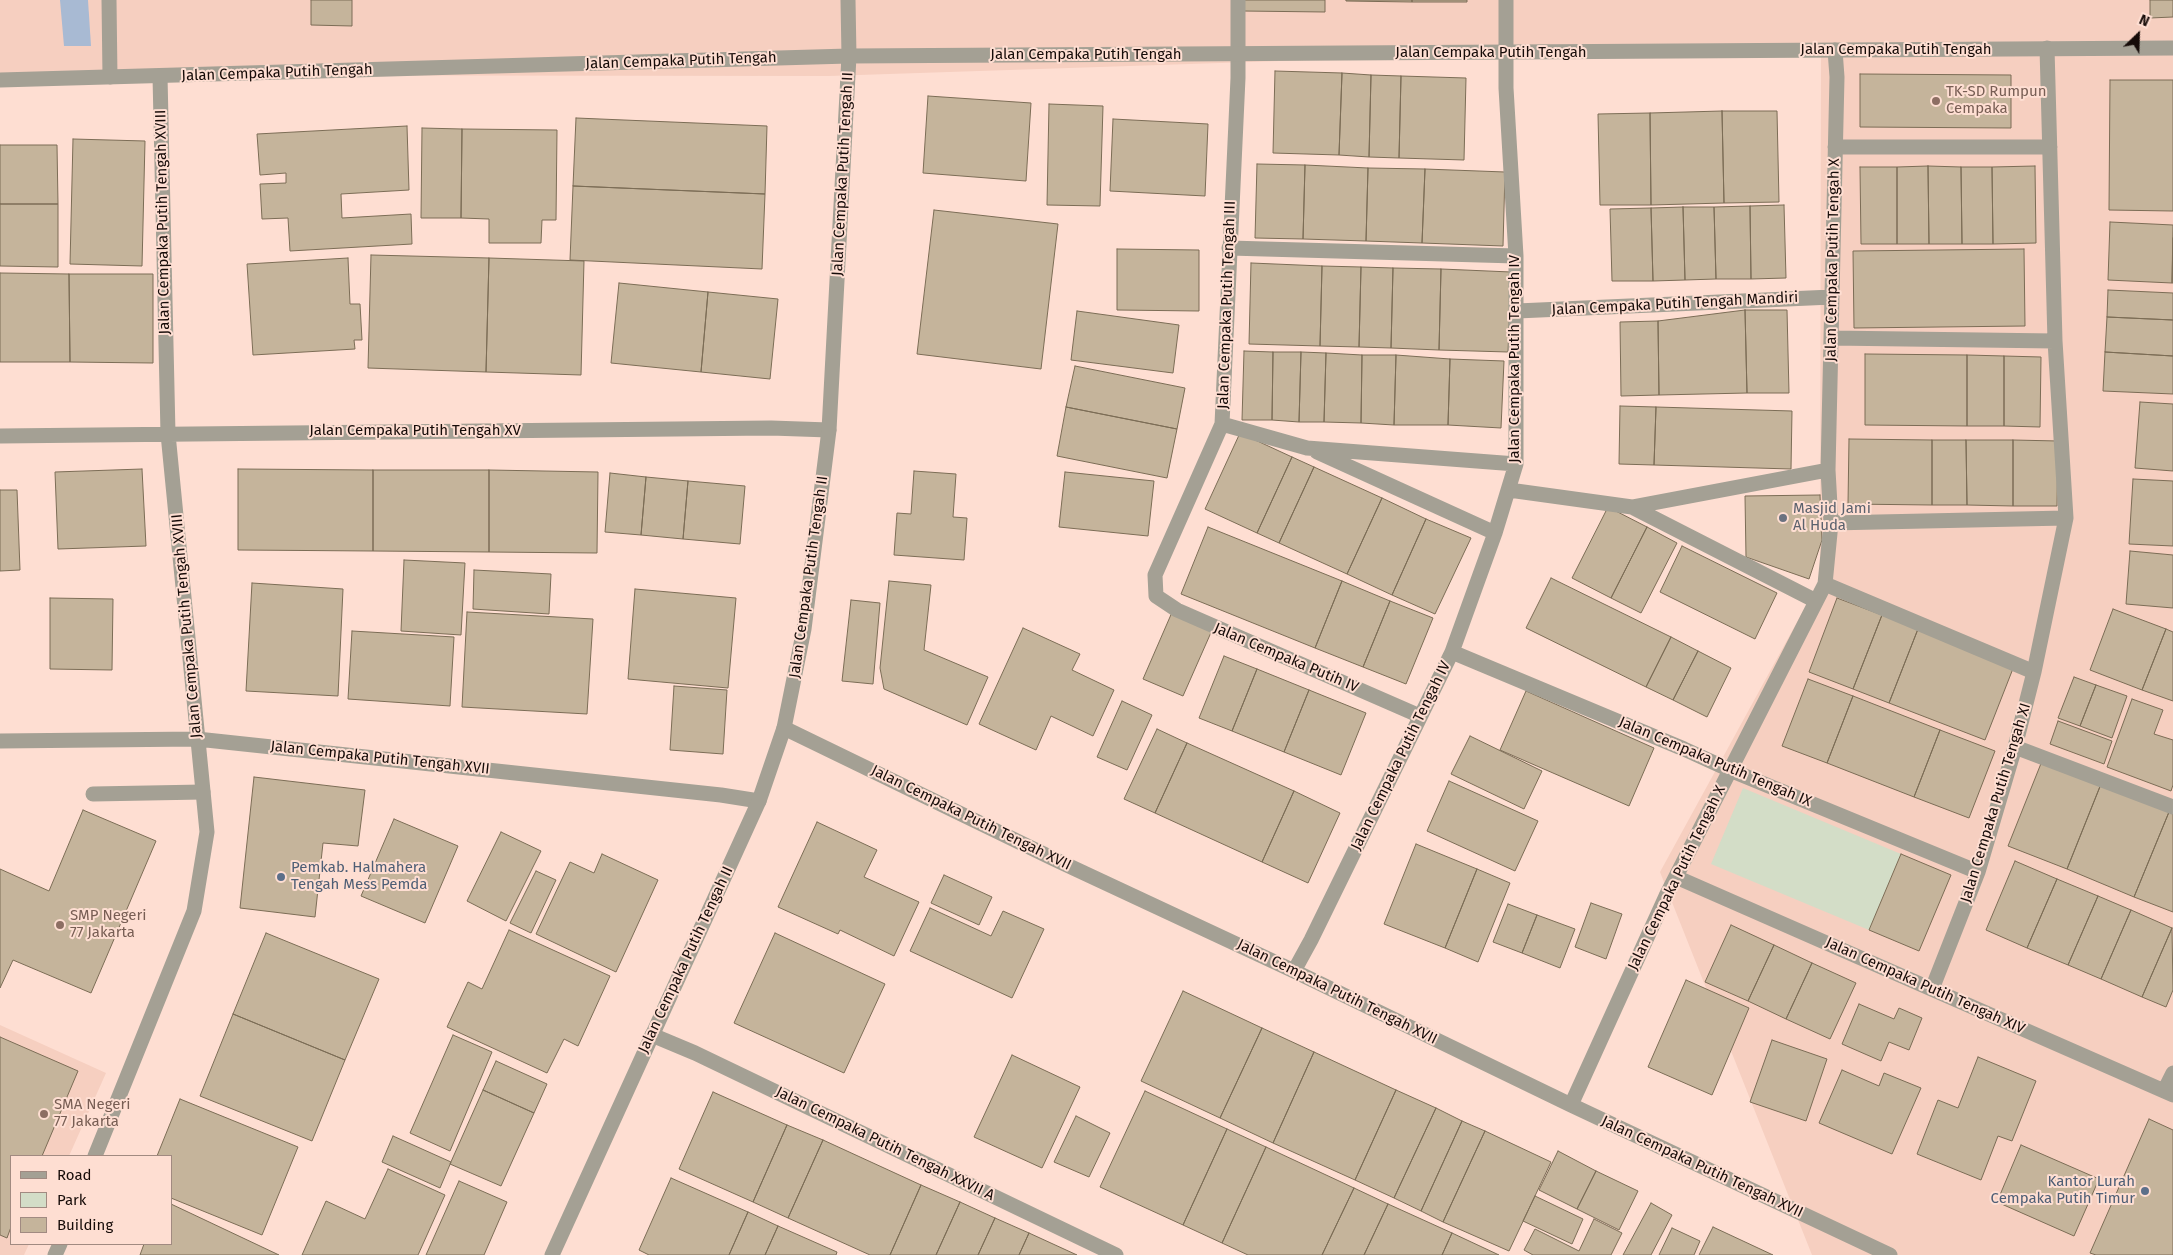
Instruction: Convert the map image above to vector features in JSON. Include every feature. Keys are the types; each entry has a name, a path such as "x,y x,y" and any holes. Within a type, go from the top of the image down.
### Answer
{"street":[{"path":"109,0 110,76"},
{"name":"Jalan Cempaka Putih Tengah II","path":"552,1255 759,801 784,728 804,629 829,430 849,56 848,0"},
{"name":"Jalan Cempaka Putih Tengah III","path":"1156,596 1155,575 1222,424 1238,55 1238,0"},
{"name":"Jalan Cempaka Putih Tengah IV","path":"1294,971 1312,940 1452,652 1495,533 1516,464 1516,256 1505,53 1506,0"},
{"name":"Jalan Cempaka Putih Tengah XI","path":"1932,989 1978,872 2015,747 2034,672 2066,518 2055,341 2047,48"},
{"name":"Jalan Cempaka Putih Tengah","path":"0,80 849,56 2173,48"},
{"name":"Jalan Cempaka Putih Tengah X","path":"1571,1105 1676,877 1825,584 1831,523 1828,470 1837,76 1835,50"},
{"name":"Jalan Cempaka Putih Tengah XVIII","path":"95,1155 194,911 207,832 168,434 160,76"},
{"path":"1835,147 2050,147"},
{"path":"1229,248 1516,256"},
{"name":"Jalan Cempaka Putih Tengah Mandiri","path":"1517,311 1832,297"},
{"path":"1831,338 2055,341"},
{"path":"1222,424 1307,448 1495,533"},
{"name":"Jalan Cempaka Putih Tengah XV","path":"0,436 761,428 829,430"},
{"path":"1307,448 1516,464"},
{"path":"1508,490 1632,507 1828,470"},
{"path":"1632,507 1816,601"},
{"path":"1831,523 2066,518"},
{"path":"1825,584 2034,672"},
{"name":"Jalan Cempaka Putih IV","path":"1156,596 1177,610 1420,716"},
{"name":"Jalan Cempaka Putih Tengah IX","path":"1452,652 1730,770 1978,872"},
{"name":"Jalan Cempaka Putih Tengah XVII","path":"784,728 1054,859 1294,971 1571,1105 1890,1255"},
{"name":"Jalan Cempaka Putih Tengah XVII","path":"0,741 197,739 721,795 759,801"},
{"path":"2015,747 2173,808"},
{"path":"93,794 203,792"},
{"name":"Jalan Cempaka Putih Tengah XIV","path":"1676,877 2169,1093"},
{"name":"Jalan Cempaka Putih Tengah XXVII A","path":"652,1035 1116,1255"},
{"path":"2169,1093 2173,1073"}],"shaded area":[{"path":"0,0 2173,0 2173,1255 1812,1255 1660,872 1820,580 1821,43 829,76 0,75"},
{"name":"SMA Negeri 77 Jakarta","path":"0,1025 106,1073 69,1155 10,1155 10,1245 29,1245 24,1255 0,1255"}],"green space":[{"path":"1743,788 1901,854 1869,930 1711,864"}],"water":[{"path":"60,0 88,0 91,46 64,46"}],"building":[{"path":"311,0 352,0 352,26 311,25"},
{"path":"1243,0 1325,0 1325,12 1243,11"},
{"path":"1412,0 1412,2 1346,1"},
{"path":"1412,0 1467,0 1467,2 1412,2"},
{"path":"2150,0 2173,0 2173,17 2150,18"},
{"path":"1275,71 1342,73 1339,155 1273,153"},
{"path":"1342,73 1371,75 1369,157 1339,155"},
{"name":"TK-SD Rumpun Cempaka","path":"1860,74 2011,75 2011,128 1860,127"},
{"path":"1371,75 1401,76 1399,158 1369,157"},
{"path":"1401,76 1466,78 1464,160 1399,158"},
{"path":"2110,80 2173,80 2173,211 2109,210"},
{"path":"928,96 1031,103 1026,181 923,173"},
{"path":"1049,104 1103,106 1100,206 1047,205"},
{"path":"1722,111 1777,111 1779,202 1724,203"},
{"path":"1722,111 1724,203 1651,205 1650,113"},
{"path":"1650,113 1651,205 1600,205 1598,114"},
{"path":"576,118 767,126 765,194 573,186"},
{"path":"1113,119 1208,124 1205,196 1110,191"},
{"path":"407,126 409,190 341,194 342,218 411,214 412,244 290,251 288,218 262,219 260,184 286,183 286,173 260,175 257,134"},
{"path":"422,128 462,129 461,218 421,218"},
{"path":"462,129 557,130 556,220 542,220 541,243 489,243 489,219 461,218"},
{"path":"73,139 145,141 142,266 70,264"},
{"path":"0,145 57,145 58,204 0,204"},
{"path":"1257,164 1305,165 1303,239 1255,238"},
{"path":"1305,165 1368,168 1366,241 1303,239"},
{"path":"1928,166 1929,244 1897,244 1897,167"},
{"path":"1928,166 1961,167 1962,244 1929,244"},
{"path":"2035,166 2036,243 1993,244 1992,167"},
{"path":"1860,167 1897,167 1897,244 1861,244"},
{"path":"1961,167 1992,167 1993,244 1962,244"},
{"path":"1368,168 1425,169 1422,243 1366,241"},
{"path":"1425,169 1505,172 1503,246 1422,243"},
{"path":"573,186 765,194 762,269 570,260"},
{"path":"0,204 58,204 58,267 0,266"},
{"path":"1784,205 1786,278 1751,279 1750,206"},
{"path":"1750,206 1751,279 1716,279 1714,207"},
{"path":"1683,207 1714,207 1716,279 1685,280"},
{"path":"1683,207 1685,280 1653,281 1651,208"},
{"path":"1651,208 1653,281 1612,281 1610,209"},
{"path":"934,210 1058,224 1041,369 917,354"},
{"path":"2110,222 2173,225 2172,283 2108,280"},
{"path":"2173,238 2173,283 2172,283"},
{"path":"1117,249 1199,250 1199,311 1117,310"},
{"path":"2024,249 2025,326 1854,328 1853,251"},
{"path":"371,255 489,258 486,372 368,368"},
{"path":"348,258 350,304 360,304 362,340 354,340 355,349 253,355 247,264"},
{"path":"489,258 584,261 581,375 486,372"},
{"path":"1251,263 1322,266 1320,346 1249,344"},
{"path":"1322,266 1361,267 1359,347 1320,346"},
{"path":"1361,267 1393,268 1391,348 1359,347"},
{"path":"1393,268 1441,269 1439,350 1391,348"},
{"path":"1441,269 1511,272 1508,352 1439,350"},
{"path":"0,273 69,274 70,362 0,362"},
{"path":"69,274 153,274 153,363 70,362"},
{"path":"619,283 708,292 701,372 611,363"},
{"path":"2108,290 2173,293 2173,320 2107,317"},
{"path":"708,292 778,299 770,379 701,372"},
{"path":"1745,310 1787,310 1789,393 1747,393"},
{"path":"1745,310 1747,393 1659,395 1658,321"},
{"path":"1077,311 1179,325 1173,373 1071,360"},
{"path":"2107,317 2173,320 2173,356 2105,352"},
{"path":"1658,321 1659,395 1621,396 1620,322"},
{"path":"1244,351 1273,352 1272,420 1242,420"},
{"path":"1273,352 1301,352 1299,422 1272,420"},
{"path":"1301,352 1326,353 1324,422 1299,422"},
{"path":"2105,352 2173,356 2173,394 2103,391"},
{"path":"1326,353 1362,355 1361,423 1324,422"},
{"path":"1865,354 1967,355 1967,426 1865,425"},
{"path":"1362,355 1396,355 1394,425 1361,423"},
{"path":"1396,355 1450,359 1448,425 1394,425"},
{"path":"1967,355 2004,356 2004,426 1967,426"},
{"path":"2004,356 2041,357 2040,427 2004,426"},
{"path":"1450,359 1504,361 1501,428 1448,425"},
{"path":"1075,366 1185,388 1177,429 1066,407"},
{"path":"2140,402 2173,404 2173,471 2135,468"},
{"path":"1620,406 1656,407 1654,465 1619,464"},
{"path":"1066,407 1177,429 1167,478 1057,456"},
{"path":"1656,407 1792,411 1791,469 1654,465"},
{"path":"1240,433 1292,457 1257,533 1205,509"},
{"path":"1849,439 1932,440 1932,505 1848,504"},
{"path":"1932,440 1966,440 1967,505 1932,505"},
{"path":"1966,440 2013,440 2013,506 1967,505"},
{"path":"2013,440 2058,441 2057,506 2013,506"},
{"path":"1292,457 1314,467 1279,543 1257,533"},
{"path":"1314,467 1382,498 1347,574 1279,543"},
{"path":"142,469 146,546 58,549 55,472"},
{"path":"238,469 373,470 373,551 238,550"},
{"path":"373,470 489,470 489,552 373,551"},
{"path":"489,470 598,472 597,553 489,552"},
{"path":"914,471 956,474 953,517 967,518 964,560 894,555 897,513 911,514"},
{"path":"1065,472 1154,481 1148,536 1059,527"},
{"path":"610,473 646,477 641,535 605,532"},
{"path":"646,477 688,481 683,539 641,535"},
{"path":"2133,479 2173,481 2173,546 2129,544"},
{"path":"688,481 745,486 740,544 683,539"},
{"path":"0,490 17,490 20,570 0,571"},
{"name":"Masjid Jami Al Huda","path":"1820,495 1822,540 1809,579 1746,557 1745,496"},
{"path":"1382,498 1426,519 1392,595 1347,574"},
{"path":"1608,507 1647,527 1611,598 1572,578"},
{"path":"1426,519 1471,538 1435,614 1392,595"},
{"path":"1208,527 1342,581 1315,648 1181,594"},
{"path":"1647,527 1677,543 1641,613 1611,598"},
{"path":"1682,546 1777,593 1755,639 1660,592"},
{"path":"2130,551 2173,555 2173,608 2126,604"},
{"path":"404,560 465,563 461,635 401,631"},
{"path":"474,570 551,574 549,614 473,609"},
{"path":"1551,578 1671,637 1646,687 1526,628"},
{"path":"889,581 931,585 924,650 988,677 967,725 884,689 880,668"},
{"path":"1342,581 1390,601 1363,667 1315,648"},
{"path":"252,583 343,589 338,696 246,691"},
{"path":"635,589 736,598 728,688 628,679"},
{"path":"50,598 113,599 112,670 50,669"},
{"path":"1837,598 1882,615 1853,689 1809,672"},
{"path":"851,600 880,603 873,684 842,681"},
{"path":"1390,601 1433,618 1406,684 1363,667"},
{"path":"2113,609 2166,629 2142,690 2090,670"},
{"path":"1173,610 1213,628 1183,696 1143,679"},
{"path":"467,612 593,619 587,714 462,707"},
{"path":"1882,615 1918,629 1889,703 1853,689"},
{"path":"1023,628 1080,654 1072,670 1114,690 1093,736 1051,716 1036,750 979,724"},
{"path":"1918,629 2014,666 1985,740 1889,703"},
{"path":"2166,629 2173,632 2173,701 2142,690"},
{"path":"352,631 454,637 450,706 348,699"},
{"path":"1671,637 1698,651 1673,700 1646,687"},
{"path":"1698,651 1731,668 1707,717 1673,700"},
{"path":"1224,656 1257,669 1232,731 1199,718"},
{"path":"1257,669 1309,690 1284,752 1232,731"},
{"path":"2074,677 2096,685 2080,726 2058,718"},
{"path":"1808,679 1853,696 1827,763 1782,746"},
{"path":"2096,685 2127,696 2112,738 2080,726"},
{"path":"674,686 727,690 723,754 670,750"},
{"path":"1309,690 1366,713 1341,775 1284,752"},
{"path":"1526,691 1654,748 1629,806 1500,750"},
{"path":"1853,696 1940,730 1914,797 1827,763"},
{"path":"2132,699 2163,710 2154,734 2173,740 2173,785 2171,791 2107,767"},
{"path":"1122,701 1152,715 1127,770 1097,757"},
{"path":"2058,721 2112,741 2104,764 2050,744"},
{"path":"1157,729 1187,743 1155,813 1124,799"},
{"path":"1940,730 1995,751 1969,818 1914,797"},
{"path":"1470,736 1542,771 1524,809 1451,774"},
{"path":"1187,743 1294,791 1262,862 1155,813"},
{"path":"2042,761 2101,784 2067,869 2008,846"},
{"name":"Pemkab. Halmahera Tengah Mess Pemda","path":"254,777 365,790 358,846 323,843 315,917 240,908"},
{"path":"1449,781 1538,821 1515,871 1427,831"},
{"path":"2101,784 2169,812 2134,897 2067,869"},
{"path":"1294,791 1340,813 1308,883 1262,862"},
{"name":"SMP Negeri 77 Jakarta","path":"83,810 156,841 91,993 13,960 0,988 0,869 49,891"},
{"path":"2169,812 2173,814 2173,912 2134,897"},
{"path":"394,819 458,846 425,923 361,896"},
{"path":"817,822 877,850 864,877 919,902 894,956 840,930 838,934 778,907"},
{"path":"501,832 541,851 506,921 467,901"},
{"path":"1416,844 1477,869 1445,948 1384,924"},
{"path":"602,854 658,880 616,972 536,934 570,862 594,873"},
{"path":"1901,854 1951,875 1919,951 1869,930"},
{"path":"2015,861 2057,879 2027,948 1986,930"},
{"path":"1477,869 1510,883 1478,962 1445,948"},
{"path":"536,871 556,880 531,933 510,923"},
{"path":"944,875 992,897 979,925 931,903"},
{"path":"2057,879 2098,896 2068,965 2027,948"},
{"path":"2098,896 2131,910 2101,979 2068,965"},
{"path":"1591,903 1622,914 1606,959 1575,947"},
{"path":"1508,904 1537,915 1522,953 1493,942"},
{"path":"930,908 991,936 1003,911 1044,929 1012,998 910,951"},
{"path":"2131,910 2172,928 2142,997 2101,979"},
{"path":"1537,915 1575,929 1560,968 1522,953"},
{"path":"1731,925 1774,945 1748,1001 1705,982"},
{"path":"2172,928 2173,990 2166,1007 2142,997"},
{"path":"509,930 610,976 578,1046 564,1039 547,1073 447,1027 468,982 482,989"},
{"path":"266,933 379,979 345,1060 233,1014"},
{"path":"775,933 885,984 844,1073 734,1023"},
{"path":"1774,945 1812,963 1786,1019 1748,1001"},
{"path":"1812,963 1856,983 1830,1039 1786,1019"},
{"path":"1686,980 1749,1008 1712,1095 1648,1067"},
{"path":"1183,991 1262,1028 1220,1118 1141,1081"},
{"path":"1859,1004 1894,1019 1899,1008 1922,1018 1909,1050 1889,1042 1881,1061 1842,1044"},
{"path":"233,1014 345,1060 312,1141 200,1096"},
{"path":"1262,1028 1314,1052 1273,1143 1220,1118"},
{"path":"453,1035 492,1052 450,1151 410,1133"},
{"name":"SMA Negeri 77 Jakarta","path":"0,1037 78,1071 42,1155 10,1155 10,1230 7,1238 0,1235"},
{"path":"1772,1040 1827,1059 1806,1121 1750,1102"},
{"path":"1314,1052 1396,1090 1355,1180 1273,1143"},
{"path":"1012,1055 1080,1087 1042,1168 974,1137"},
{"path":"1978,1057 2036,1081 2012,1141 1998,1136 1981,1180 1917,1154 1938,1100 1958,1108"},
{"path":"496,1061 547,1084 534,1113 483,1090"},
{"path":"1842,1070 1879,1086 1884,1073 1921,1088 1892,1154 1819,1123"},
{"path":"483,1090 534,1113 501,1186 450,1164"},
{"path":"1396,1090 1436,1108 1394,1198 1355,1180"},
{"path":"1145,1091 1227,1129 1183,1225 1100,1187"},
{"path":"713,1092 787,1125 753,1202 679,1169"},
{"path":"180,1099 298,1147 262,1235 172,1198 172,1155 157,1155"},
{"path":"1436,1108 1462,1121 1421,1211 1394,1198"},
{"path":"1076,1116 1110,1133 1089,1177 1054,1162"},
{"name":"Kantor Lurah Cempaka Putih Timur","path":"2149,1119 2173,1130 2173,1255 2096,1255 2090,1253"},
{"path":"1462,1121 1485,1131 1443,1222 1421,1211"},
{"path":"787,1125 823,1140 788,1218 753,1202"},
{"path":"1227,1129 1266,1147 1222,1243 1183,1225"},
{"path":"1485,1131 1551,1162 1509,1251 1443,1222"},
{"path":"393,1136 451,1162 440,1188 382,1162"},
{"path":"823,1140 921,1185 890,1255 870,1255 788,1218"},
{"path":"2021,1145 2099,1179 2074,1236 1997,1202"},
{"path":"1266,1147 1354,1188 1322,1255 1248,1255 1222,1243"},
{"path":"1558,1151 1596,1171 1577,1209 1539,1190"},
{"path":"388,1169 445,1195 418,1255 302,1255 326,1201 365,1219"},
{"path":"1596,1171 1638,1191 1619,1230 1577,1209"},
{"path":"671,1178 748,1212 729,1255 649,1255 639,1250"},
{"path":"459,1181 507,1202 484,1255 426,1255"},
{"path":"921,1185 960,1202 936,1255 890,1255"},
{"path":"1354,1188 1388,1204 1364,1255 1322,1255"},
{"path":"1535,1196 1583,1219 1572,1244 1523,1221"},
{"path":"960,1202 995,1218 978,1255 936,1255"},
{"path":"1651,1203 1672,1215 1651,1255 1623,1255"},
{"path":"172,1204 279,1255 140,1255 144,1245 172,1245"},
{"path":"1388,1204 1452,1233 1442,1255 1364,1255"},
{"path":"748,1212 778,1226 765,1255 729,1255"},
{"path":"995,1218 1029,1233 1019,1255 978,1255"},
{"path":"1594,1219 1622,1233 1611,1255 1533,1255 1524,1250 1535,1229 1579,1251"},
{"path":"778,1226 837,1252 836,1255 765,1255"},
{"path":"1713,1227 1773,1255 1699,1255"},
{"path":"1672,1228 1700,1241 1694,1255 1659,1255"},
{"path":"1029,1233 1077,1255 1019,1255"},
{"path":"1452,1233 1499,1255 1442,1255"}],"place":[{"name":"TK-SD Rumpun Cempaka","path":"1936,101"},
{"name":"Masjid Jami Al Huda","path":"1783,518"},
{"name":"Pemkab. Halmahera Tengah Mess Pemda","path":"281,877"},
{"name":"SMP Negeri 77 Jakarta","path":"60,925"},
{"name":"SMA Negeri 77 Jakarta","path":"44,1114"},
{"name":"Kantor Lurah Cempaka Putih Timur","path":"2145,1191"}]}
